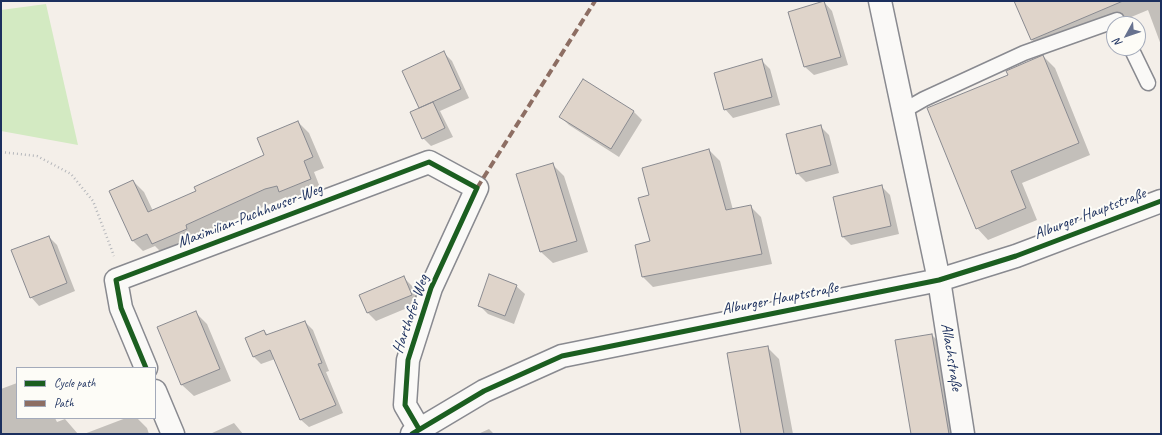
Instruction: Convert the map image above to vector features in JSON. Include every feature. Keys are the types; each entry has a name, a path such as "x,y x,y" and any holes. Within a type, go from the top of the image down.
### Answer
{"street":[{"path":"880,1 939,280"},
{"name":"Maximilian-Puchhauser-Weg","path":"122,278 429,162 477,188"},
{"name":"Harthofer Weg","path":"416,432 405,405 408,360 431,288 477,188"},
{"name":"Alburger Hauptstraße","path":"416,432 484,392 562,356 939,280 1016,256 1161,201"},
{"path":"122,278 116,280 121,308 146,367"},
{"name":"Allachstraße","path":"939,280 964,434"},
{"path":"156,394 172,434"}],"lane":[{"path":"903,111 924,99 1024,52 1106,24"},
{"path":"1135,56 1148,83"}],"path":[{"path":"1,152 36,156 71,174 93,201 122,278"}],"green space":[{"path":"46,4 78,145 1,131 1,10"}],"building":[{"path":"824,1 841,57 804,67 788,12"},
{"path":"1014,1 1123,1 1031,40"},
{"path":"444,51 461,89 419,108 402,71"},
{"path":"1043,55 1079,143 1011,171 1026,208 976,229 927,108 1008,75 1006,71"},
{"path":"762,59 772,97 724,110 714,73"},
{"path":"583,79 634,111 611,149 559,117"},
{"path":"433,102 445,128 422,139 410,112"},
{"path":"298,121 313,157 304,161 311,179 279,192 277,186 265,189 186,225 187,229 152,244 147,234 132,241 109,191 133,180 148,212 196,191 194,187 264,155 257,138"},
{"path":"821,125 831,165 796,174 786,134"},
{"path":"709,149 726,210 751,205 762,254 642,277 635,245 650,241 638,198 649,195 642,168"},
{"path":"553,163 577,241 540,252 516,174"},
{"path":"882,185 891,226 842,237 833,197"},
{"path":"49,236 67,283 30,298 11,250"},
{"path":"489,274 517,285 505,316 478,306"},
{"path":"404,276 412,295 367,313 359,295"},
{"path":"196,311 220,369 181,385 157,327"},
{"path":"305,321 322,363 318,364 336,405 300,420 270,350 253,357 245,338 264,330 266,335"},
{"path":"932,334 949,434 911,434 895,340"},
{"path":"768,346 784,434 741,434 727,353"}],"marked path":[{"path":"477,188 595,1"}],"cycle path":[{"path":"146,367 121,308 116,280 429,162 477,188 431,288 408,360 405,405 419,429"},
{"path":"412,434 484,391 562,356 939,280 1016,256 1161,201"}]}
